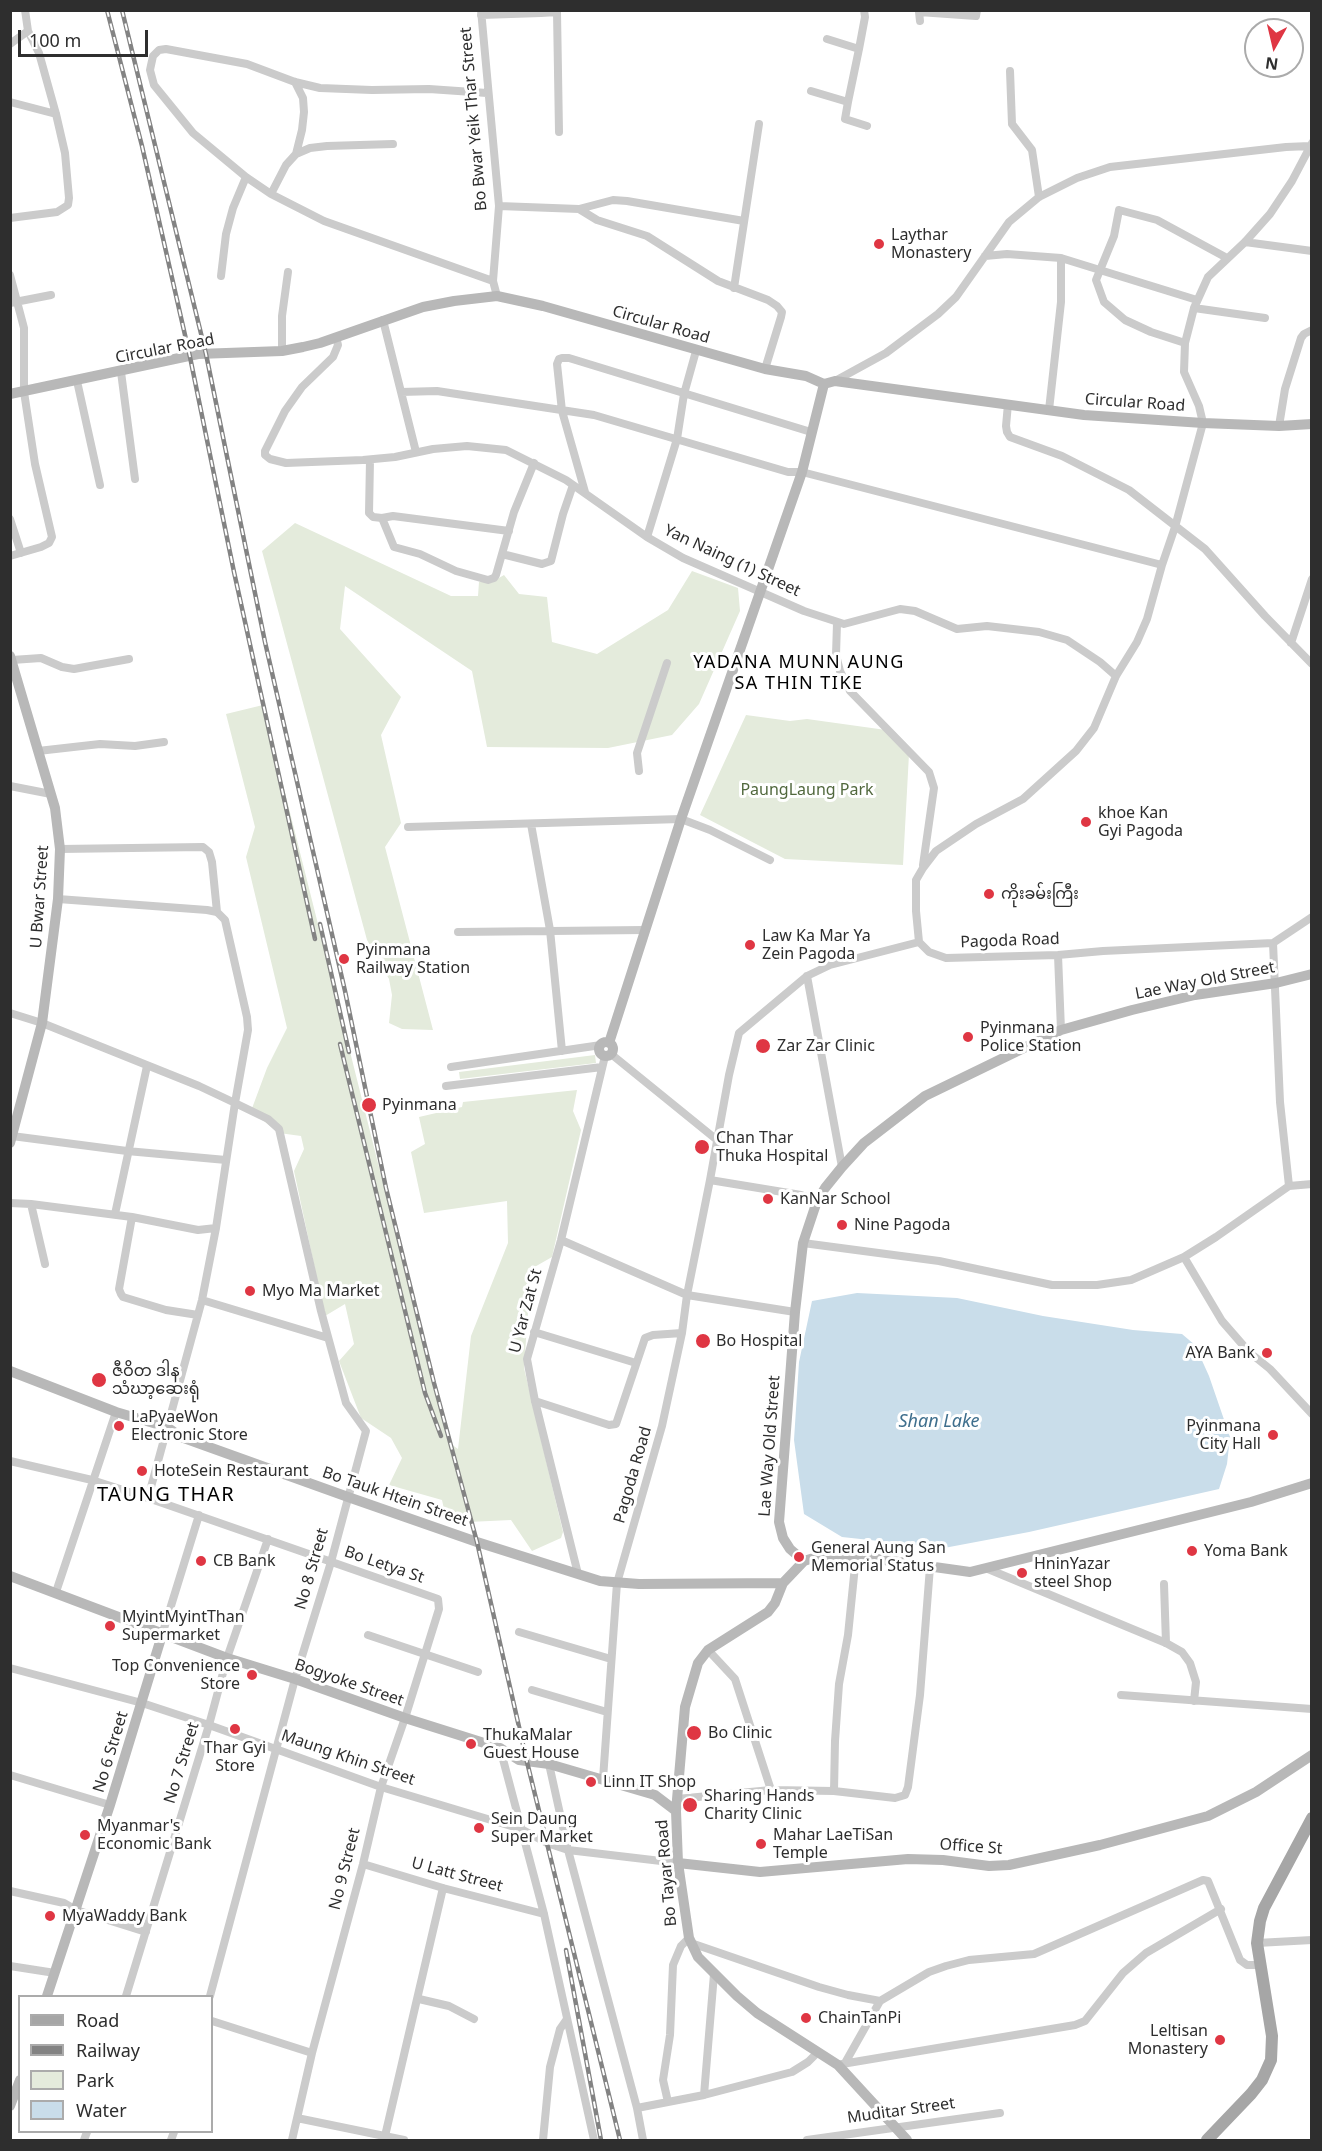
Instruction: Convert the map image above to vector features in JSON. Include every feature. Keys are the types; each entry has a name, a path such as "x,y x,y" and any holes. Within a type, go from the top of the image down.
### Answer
{"main road":[{"path":"1207,2140 1251,2094 1262,2080 1271,2060 1272,2036 1257,1943 1264,1908 1311,1818"}],"street":[{"path":"10,218 57,212 68,205 69,198 65,153 56,114 39,53 28,31 25,10"},
{"path":"864,10 865,17 845,119 867,126"},
{"path":"919,14 976,16 977,10"},
{"path":"481,13 557,12 559,132"},
{"name":"Bo Bwar Yeik Thar Street","path":"481,13 499,206 493,281 496,297"},
{"path":"10,44 28,31"},
{"path":"827,39 858,49"},
{"path":"487,93 429,89 330,88 295,82 247,64 166,49 159,50 153,56 150,70 154,85 193,133 246,177 271,194 324,221 493,281"},
{"path":"1010,71 1012,124 1032,150 1039,197"},
{"path":"295,82 303,98 304,112 296,154"},
{"path":"811,91 848,102"},
{"path":"10,102 56,114"},
{"path":"734,288 759,124"},
{"path":"271,194 286,165 296,154 310,148 393,144"},
{"path":"606,1049 681,819 802,472 811,432 830,382 886,353 938,314 956,297 1009,222 1039,197 1077,177 1110,167 1311,144"},
{"path":"919,942 916,880 923,868 936,851 976,824 1023,799 1076,751 1094,728 1116,676 1137,642 1147,619 1162,565 1176,527 1203,423 1199,406 1184,372 1185,343 1196,304 1208,277 1245,242 1270,214 1292,182 1311,144"},
{"path":"221,276 226,234 233,208 246,177"},
{"path":"499,206 579,209 613,200 744,221"},
{"path":"579,209 597,220 646,236 718,281 768,300 777,306 782,312 765,369"},
{"path":"1185,343 1151,332 1116,314 1104,302 1096,280 1114,236 1119,210 1156,220 1227,258"},
{"path":"1245,242 1311,250"},
{"path":"985,256 1006,254 1061,258 1099,269 1196,304 1265,318"},
{"path":"1049,410 1061,302 1061,258"},
{"path":"282,351 282,316 288,272"},
{"path":"10,275 14,302 26,340 24,392 35,464 52,537 49,543 41,547 10,556"},
{"path":"14,302 51,295"},
{"name":"Circular Road","path":"10,394 198,354 282,351 320,343 423,307 496,297 543,306 765,369 830,382 1084,415 1203,423 1279,426 1311,424"},
{"path":"382,320 416,452"},
{"path":"1279,426 1286,389 1301,338 1311,330"},
{"name":"Yan Naing (1) Street","path":"336,337 338,345 333,357 302,387 285,411 265,451 265,455 270,459 286,463 370,460 467,446 497,448 534,463 573,484 647,537 683,558 760,593 837,623 850,624 900,609 915,611 957,629 987,626 1039,632 1066,640 1100,662 1116,676"},
{"path":"647,537 676,440 684,394 696,351"},
{"path":"585,492 562,411 557,364 562,358 569,358 811,432"},
{"path":"121,372 135,479"},
{"path":"77,381 100,484"},
{"path":"400,392 437,391 594,415 788,472 802,472 1162,565"},
{"path":"1008,404 1006,426 1011,437 1062,456 1116,482 1176,527 1205,549 1311,663"},
{"path":"370,460 369,513 373,517 393,516 509,531"},
{"path":"382,518 394,547 420,554 456,572 479,578 494,578 520,495 534,463"},
{"path":"502,554 542,564 551,561 573,484"},
{"path":"10,519 21,553"},
{"path":"1291,643 1311,579"},
{"path":"837,623 836,655 840,671 850,690 929,772 934,788 923,868"},
{"path":"11,658 41,658 62,667 74,669 129,658"},
{"name":"U Bwar Street","path":"11,658 51,794 60,849 58,899 42,1023 11,1139"},
{"path":"639,771 637,753 667,663"},
{"path":"38,751 100,744 135,746 164,742"},
{"path":"10,786 51,794"},
{"path":"408,827 681,819 710,830 770,860"},
{"path":"531,824 550,930 562,1051"},
{"path":"60,849 202,847 209,852 217,912 225,920 248,1017 248,1036 202,1300 148,1498"},
{"path":"58,899 217,912"},
{"path":"1289,1186 1280,1102 1273,943 1311,917"},
{"path":"458,932 644,930"},
{"name":"Pagoda Road","path":"603,1779 617,1583 662,1426 682,1333 687,1295 733,1054 739,1033 807,976 830,965 919,942 929,952 946,958 1058,955 1273,943"},
{"path":"1058,955 1061,1030"},
{"name":"Lae Way Old Street","path":"804,1561 790,1549 783,1538 779,1522 795,1312 803,1243 818,1201 842,1167 864,1143 925,1096 1061,1030 1195,995 1311,974"},
{"path":"807,976 842,1167"},
{"name":"No 8 Street","path":"10,1013 42,1023 199,1086 275,1124 282,1138 328,1338 346,1403 366,1431 331,1562 295,1679 210,1995"},
{"path":"451,1067 562,1051 606,1049 717,1140"},
{"name":"U Yar Zat St","path":"578,1574 535,1401 527,1359 561,1240 606,1049"},
{"path":"115,1214 147,1066"},
{"path":"446,1086 602,1068"},
{"path":"11,1139 226,1160"},
{"path":"710,1180 801,1195 818,1201"},
{"path":"803,1243 939,1261 1052,1285 1097,1285 1131,1280 1184,1257 1242,1220 1289,1186 1311,1184"},
{"path":"10,1203 115,1214 198,1230 216,1228"},
{"path":"31,1204 45,1264"},
{"path":"132,1217 121,1294 123,1297 166,1310 198,1316"},
{"path":"561,1240 687,1295 795,1312"},
{"path":"1184,1257 1222,1322 1249,1352 1270,1369 1311,1414"},
{"path":"202,1300 328,1338"},
{"path":"534,1332 636,1363"},
{"path":"535,1401 613,1425 617,1422 645,1338 653,1335 682,1333"},
{"name":"Bo Tauk Htein Street","path":"10,1371 116,1412 166,1427 181,1437 348,1497 477,1542 600,1581 639,1584 783,1583"},
{"path":"56,1592 116,1412"},
{"name":"Bo Letya St","path":"10,1461 92,1480 199,1515 438,1599 439,1609"},
{"path":"804,1561 820,1556 856,1557 961,1572 988,1569 1251,1502 1311,1483"},
{"name":"No 6 Street","path":"47,1995 110,1805 199,1515"},
{"name":"No 7 Street","path":"127,1995 209,1725 227,1658 268,1539"},
{"path":"834,1791 839,1684 848,1635 856,1557"},
{"name":"Bo Tayar Road","path":"804,1561 783,1583 775,1603 768,1612 708,1650 698,1663 685,1707 676,1811 678,1863 690,1940 698,1957 758,2013 818,2052 842,2064 907,2140"},
{"path":"677,1799 771,1790 834,1791 895,1798 905,1795 920,1695 930,1567"},
{"path":"988,1569 1166,1643 1182,1652 1190,1663 1196,1682 1194,1701"},
{"name":"Bogyoke Street","path":"10,1576 227,1658 500,1748 519,1760 549,1764 655,1795 676,1811"},
{"path":"1164,1584 1166,1643"},
{"name":"No 9 Street","path":"292,2140 312,2053 363,1864 381,1787 439,1609"},
{"path":"519,1632 611,1659"},
{"path":"368,1635 478,1672"},
{"path":"708,1650 735,1679 771,1790"},
{"name":"Maung Khin Street","path":"10,1668 142,1703 277,1748 381,1787 521,1829 547,1843 568,1850 678,1863"},
{"path":"532,1690 607,1712"},
{"path":"1121,1695 1311,1709"},
{"path":"500,1748 544,1914 594,2140"},
{"name":"Office St","path":"678,1863 760,1872 908,1859 944,1860 989,1866 1009,1865 1100,1845 1208,1816 1256,1792 1311,1755"},
{"path":"1299,1763 1311,1768"},
{"path":"549,1764 568,1850 637,2108 643,2140"},
{"path":"10,1775 110,1805"},
{"name":"U Latt Street","path":"363,1864 443,1888 544,1914"},
{"path":"842,2064 880,2001 929,1972 969,1960 1013,1958 1034,1954 1203,1881 1208,1881 1240,1960 1247,1965 1260,1965"},
{"path":"385,2136 419,1999 443,1888"},
{"path":"10,1891 64,1903 76,1910 146,1932"},
{"path":"842,2064 1075,2025 1085,2021 1123,1973 1146,1953 1221,1909"},
{"path":"669,2102 663,2080 670,2035 674,1965 681,1946 690,1940 819,1987 880,2001"},
{"path":"1257,1943 1311,1940"},
{"path":"10,1966 55,1973"},
{"path":"704,2095 714,1974"},
{"path":"419,1999 449,2006 474,2019"},
{"path":"543,2140 550,2067 560,2028 567,2019"},
{"path":"213,2021 312,2053"},
{"path":"637,2108 704,2095 792,2072 808,2062 818,2052"},
{"path":"10,2106 18,2083"},
{"name":"Muditar Street","path":"807,2140 1000,2113"},
{"path":"297,2118 404,2140"}],"green space":[{"path":"295,523 451,596 478,596 479,582 492,582 504,575 519,594 547,597 552,642 597,654 668,610 692,571 738,588 740,611 699,704 672,735 608,748 487,747 472,671 345,586 340,629 401,697 381,735 401,823 385,847 433,1030 402,1029 389,1023 392,995 389,979 367,940 262,551"},
{"path":"263,705 448,1442 458,1449 471,1336 508,1243 507,1201 424,1213 411,1152 425,1144 419,1117 462,1107 463,1102 577,1090 573,1111 581,1130 552,1257 531,1269 524,1368 563,1532 561,1538 532,1551 511,1520 447,1523 442,1500 389,1485 402,1458 391,1438 361,1418 339,1361 354,1344 345,1304 325,1316 294,1171 304,1149 301,1136 279,1133 251,1111 267,1068 287,1028 246,857 255,827 226,714"},
{"name":"PaungLaung Park","path":"746,715 790,721 807,719 886,730 909,754 903,865 785,859 700,815"},
{"path":"595,1055 596,1063 460,1079 459,1072"}],"water":[{"name":"Shan Lake","path":"857,1293 957,1298 1043,1316 1133,1330 1182,1334 1195,1345 1209,1376 1230,1437 1227,1464 1219,1489 1029,1532 944,1548 842,1537 804,1514 794,1440 799,1362 812,1301"}],"railway":[{"path":"107,10 142,146 190,357 234,572 315,939"},
{"path":"122,10 206,354 265,642 345,991 386,1188 434,1383 477,1542 527,1762 620,2140"},
{"path":"320,924 349,1052"},
{"path":"340,1044 425,1393 441,1436"},
{"path":"566,1950 601,2140"}],"place":[{"name":"Laythar Monastery","path":"879,244"},
{"name":"khoe Kan Gyi Pagoda","path":"1086,822"},
{"name":"ကိုးခမ်းကြီး","path":"989,894"},
{"name":"Law Ka Mar Ya Zein Pagoda","path":"750,945"},
{"name":"Pyinmana Railway Station","path":"344,959"},
{"name":"Pyinmana Police Station","path":"968,1037"},
{"name":"Zar Zar Clinic","path":"763,1046"},
{"name":"Pyinmana","path":"369,1105"},
{"name":"Chan Thar Thuka Hospital","path":"702,1147"},
{"name":"KanNar School","path":"768,1199"},
{"name":"Nine Pagoda","path":"842,1225"},
{"name":"Myo Ma Market","path":"250,1291"},
{"name":"Bo Hospital","path":"703,1341"},
{"name":"AYA Bank","path":"1267,1353"},
{"name":"ဇီဝိတ ဒါန သံဃာ့ဆေးရုံ","path":"99,1380"},
{"name":"LaPyaeWon Electronic Store","path":"119,1426"},
{"name":"Pyinmana City Hall","path":"1273,1435"},
{"name":"HoteSein Restaurant","path":"142,1471"},
{"name":"Yoma Bank","path":"1192,1551"},
{"name":"General Aung San Memorial Status","path":"799,1557"},
{"name":"CB Bank","path":"201,1561"},
{"name":"HninYazar steel Shop","path":"1022,1573"},
{"name":"MyintMyintThan Supermarket","path":"110,1626"},
{"name":"Top Convenience Store","path":"252,1675"},
{"name":"Thar Gyi Store","path":"235,1729"},
{"name":"Bo Clinic","path":"694,1733"},
{"name":"ThukaMalar Guest House","path":"471,1744"},
{"name":"Linn IT Shop","path":"591,1782"},
{"name":"Sharing Hands Charity Clinic","path":"690,1805"},
{"name":"Sein Daung Super Market","path":"479,1828"},
{"name":"Myanmar's Economic Bank","path":"85,1835"},
{"name":"Mahar LaeTiSan Temple","path":"761,1844"},
{"name":"MyaWaddy Bank","path":"50,1916"},
{"name":"ChainTanPi","path":"806,2018"},
{"name":"Leltisan Monastery","path":"1220,2040"}],"district":[{"name":"YADANA MUNN AUNG SA THIN TIKE","path":"799,673"},
{"name":"TAUNG THAR","path":"166,1495"}]}
